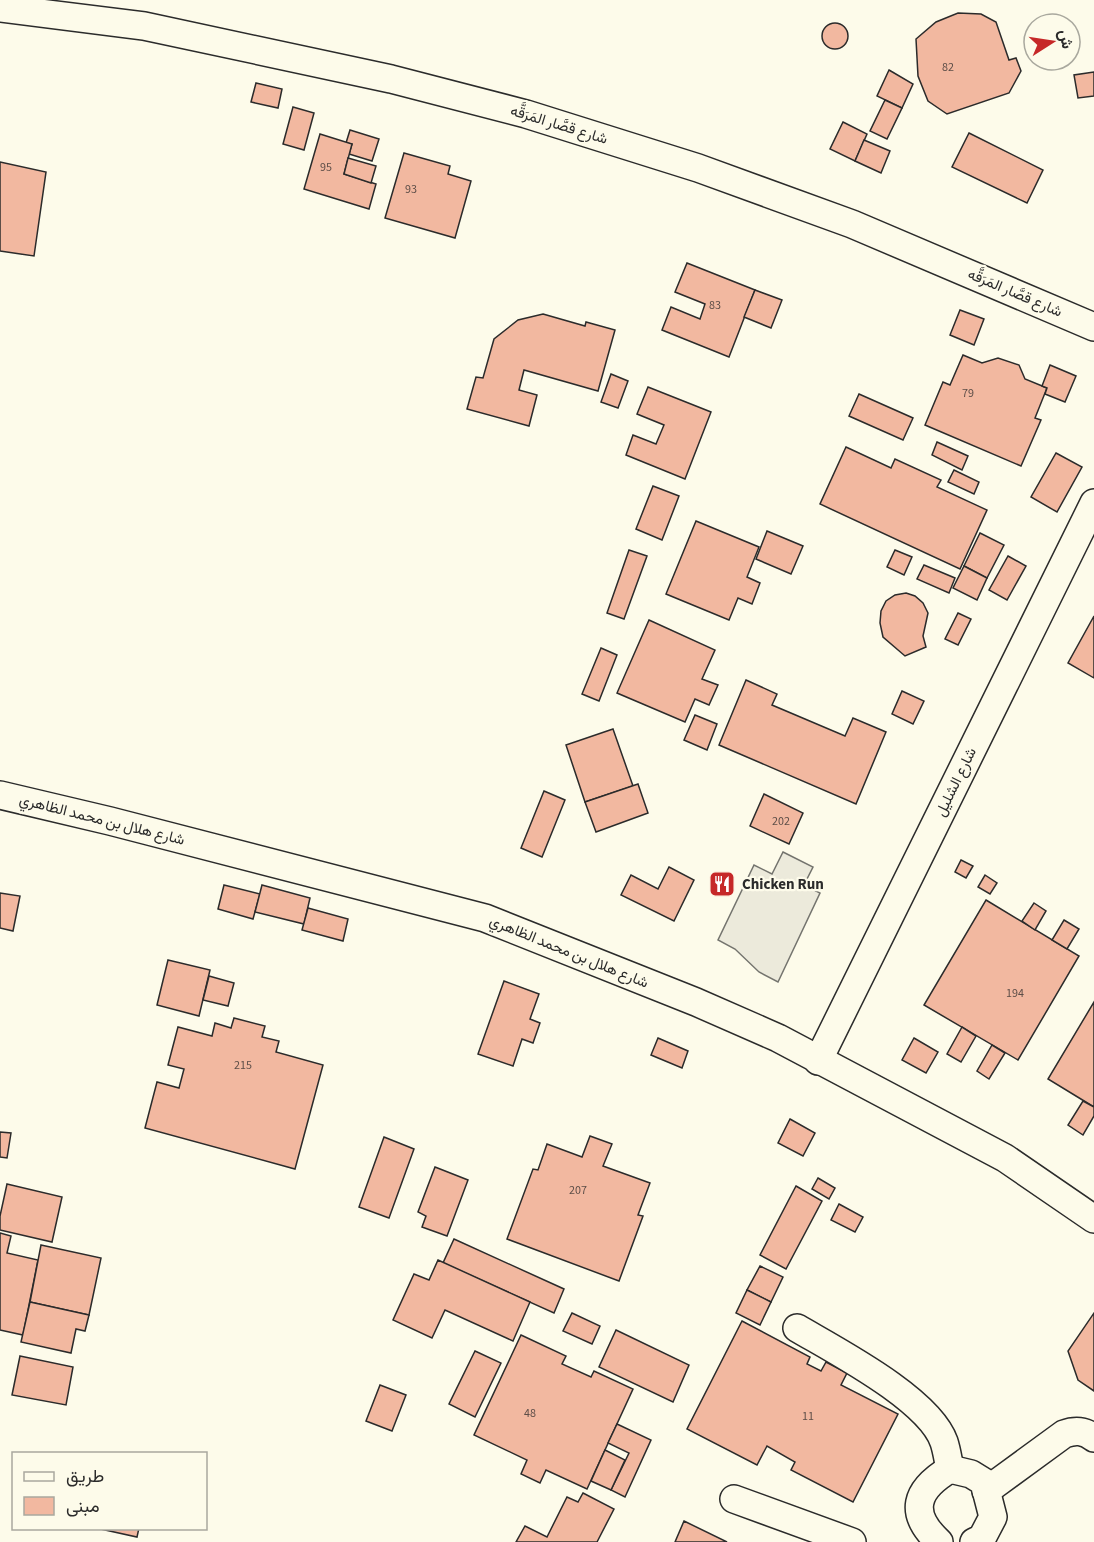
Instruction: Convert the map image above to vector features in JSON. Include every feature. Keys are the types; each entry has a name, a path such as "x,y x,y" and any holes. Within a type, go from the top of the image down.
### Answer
{"street":[{"name":"شارع قصَّار المَرَقَّه","path":"0,8 144,26 244,46 391,79 525,114 698,168 852,224 1094,327"},
{"name":"شارع الشليل","path":"818,1061 1094,502"},
{"name":"شارع هلال بن محمد الظاهري","path":"0,795 110,821 485,918 696,1002 778,1038 1005,1158 1094,1219"},
{"path":"797,1328 869,1370 924,1412 944,1441 950,1469"},
{"path":"986,1491 1064,1434 1075,1430 1088,1433 1094,1438"},
{"path":"950,1469 970,1474 984,1482 993,1517 988,1537"},
{"path":"939,1542 924,1528 919,1506 925,1489 950,1469"},
{"path":"734,1499 801,1521 852,1542"}],"shaded area":[{"path":"783,852 813,867 804,885 820,893 778,982 759,972 735,949 718,940 754,865 772,874"}],"building":[{"path":"958,13 981,14 996,22 1009,60 1016,58 1021,71 1009,93 947,114 928,101 918,76 916,39 936,22"},
{"path":"835,23 844,27 848,36 844,45 835,49 826,45 822,36 826,27"},
{"path":"889,70 913,84 902,108 877,96"},
{"path":"1094,72 1094,96 1078,98 1074,75"},
{"path":"256,83 282,89 278,108 251,102"},
{"path":"885,100 902,108 887,139 870,131"},
{"path":"293,107 314,113 304,150 283,144"},
{"path":"843,122 867,134 855,161 830,149"},
{"path":"350,130 379,139 372,161 349,154 352,144 346,143"},
{"path":"969,133 1043,170 1027,203 952,167"},
{"path":"320,134 352,144 344,174 376,184 369,209 304,189"},
{"path":"864,140 890,151 881,173 855,161"},
{"path":"404,153 450,166 448,174 471,181 455,238 385,218"},
{"path":"348,158 376,166 371,183 344,174"},
{"path":"0,162 46,172 34,256 0,251"},
{"path":"687,263 755,290 729,357 662,330 671,307 700,319 705,304 675,292"},
{"path":"755,290 782,300 771,328 744,317"},
{"path":"960,310 984,319 974,345 950,335"},
{"path":"543,314 585,326 586,322 615,330 598,391 524,370 519,390 537,395 529,426 467,409 476,377 483,378 494,339 518,320"},
{"path":"963,355 982,363 998,358 1019,365 1025,379 1047,388 1035,418 1041,420 1021,466 925,425 943,382 950,385"},
{"path":"1050,365 1076,376 1065,402 1045,394 1047,388 1042,386"},
{"path":"611,374 628,381 618,408 601,402"},
{"path":"648,387 711,412 685,479 626,455 633,435 656,444 664,425 637,414"},
{"path":"859,394 913,418 903,440 849,416"},
{"path":"937,442 968,456 962,470 932,455"},
{"path":"846,447 891,468 895,459 941,480 937,487 987,510 960,569 820,504"},
{"path":"1056,453 1082,467 1057,512 1031,497"},
{"path":"954,470 979,482 974,494 948,482"},
{"path":"653,486 679,496 662,540 636,529"},
{"path":"696,521 759,547 747,577 760,583 752,604 738,598 729,620 666,594"},
{"path":"767,531 803,546 791,574 756,559"},
{"path":"980,533 1004,545 987,578 964,566"},
{"path":"629,550 647,556 624,619 607,613"},
{"path":"895,550 912,557 904,575 887,567"},
{"path":"1008,556 1026,566 1007,600 989,590"},
{"path":"924,565 955,578 949,593 917,579"},
{"path":"964,566 987,578 977,600 953,588"},
{"path":"906,593 915,596 923,603 928,613 923,636 926,647 905,656 883,637 880,623 881,611 886,601 895,595"},
{"path":"958,613 971,619 958,645 945,639"},
{"path":"1094,616 1094,678 1068,663"},
{"path":"649,620 715,650 702,679 718,685 709,705 695,699 685,722 617,693"},
{"path":"601,648 617,655 599,701 582,694"},
{"path":"746,680 777,694 772,705 845,736 853,718 886,732 856,804 719,745"},
{"path":"902,691 924,701 913,724 892,714"},
{"path":"695,715 717,724 707,750 684,740"},
{"path":"613,729 633,786 585,802 566,745"},
{"path":"638,784 648,813 596,832 585,802"},
{"path":"544,791 565,800 542,857 521,848"},
{"path":"764,794 803,813 789,844 750,826"},
{"path":"961,860 973,866 966,878 955,872"},
{"path":"669,867 694,880 674,921 621,895 631,875 658,889"},
{"path":"985,875 997,883 990,894 978,887"},
{"path":"224,885 260,894 253,919 218,909"},
{"path":"262,885 310,898 304,924 255,912"},
{"path":"0,893 20,896 13,931 0,928"},
{"path":"986,900 1079,956 1018,1060 924,1005"},
{"path":"1034,903 1046,911 1035,930 1022,921"},
{"path":"308,908 348,919 343,941 302,930"},
{"path":"1064,920 1079,929 1067,949 1052,940"},
{"path":"168,960 210,970 199,1016 157,1005"},
{"path":"209,976 234,983 228,1006 203,1000"},
{"path":"504,981 539,994 530,1019 540,1023 533,1043 522,1039 513,1066 478,1054"},
{"path":"1094,1002 1094,1107 1048,1079"},
{"path":"234,1018 265,1026 262,1037 279,1041 276,1052 323,1065 295,1169 145,1128 157,1082 179,1088 184,1069 168,1065 178,1027 212,1036 215,1023 231,1028"},
{"path":"962,1027 976,1036 961,1062 947,1054"},
{"path":"658,1038 688,1051 682,1068 651,1055"},
{"path":"914,1038 938,1052 926,1073 902,1060"},
{"path":"992,1045 1005,1053 989,1079 977,1071"},
{"path":"1083,1101 1094,1107 1094,1116 1083,1135 1068,1125"},
{"path":"790,1119 815,1133 803,1156 778,1143"},
{"path":"0,1132 11,1133 7,1158 0,1157"},
{"path":"590,1136 612,1144 603,1166 650,1183 638,1215 643,1216 619,1281 507,1239 533,1169 538,1170 547,1144 582,1157"},
{"path":"384,1137 414,1149 389,1218 359,1207"},
{"path":"435,1167 468,1180 447,1236 422,1227 426,1216 418,1212"},
{"path":"818,1178 835,1188 829,1199 812,1189"},
{"path":"7,1184 62,1197 52,1242 0,1230 0,1216"},
{"path":"796,1186 822,1201 786,1269 760,1255"},
{"path":"839,1204 863,1217 855,1232 831,1220"},
{"path":"0,1233 11,1236 7,1253 38,1260 23,1335 0,1330"},
{"path":"454,1239 564,1289 554,1313 443,1263"},
{"path":"41,1245 101,1258 89,1315 30,1302"},
{"path":"438,1260 530,1302 513,1341 445,1310 432,1338 393,1320 414,1274 429,1280"},
{"path":"760,1266 783,1277 771,1302 747,1290"},
{"path":"747,1290 771,1302 760,1325 736,1313"},
{"path":"30,1302 89,1315 85,1331 76,1329 71,1353 21,1342"},
{"path":"572,1313 600,1326 592,1344 563,1331"},
{"path":"1094,1313 1094,1391 1078,1380 1068,1351"},
{"path":"742,1321 810,1357 807,1364 821,1371 826,1362 847,1373 841,1385 898,1414 853,1502 791,1470 795,1462 767,1446 757,1465 687,1429"},
{"path":"616,1330 689,1365 673,1402 599,1367"},
{"path":"521,1335 566,1356 562,1364 591,1377 594,1371 633,1389 587,1489 546,1470 540,1483 521,1474 527,1460 474,1435"},
{"path":"475,1351 501,1363 475,1417 449,1404"},
{"path":"20,1356 73,1367 66,1405 12,1395"},
{"path":"380,1385 406,1395 392,1431 366,1421"},
{"path":"617,1424 651,1440 625,1497 611,1490 629,1453 608,1443"},
{"path":"605,1450 625,1460 611,1490 591,1481"},
{"path":"583,1493 614,1509 597,1542 516,1542 525,1526 547,1537 567,1497 578,1502"},
{"path":"684,1521 727,1542 675,1542"},
{"path":"105,1530 139,1530 137,1537"}],"place":[{"name":"Chicken Run","path":"722,884"}]}
